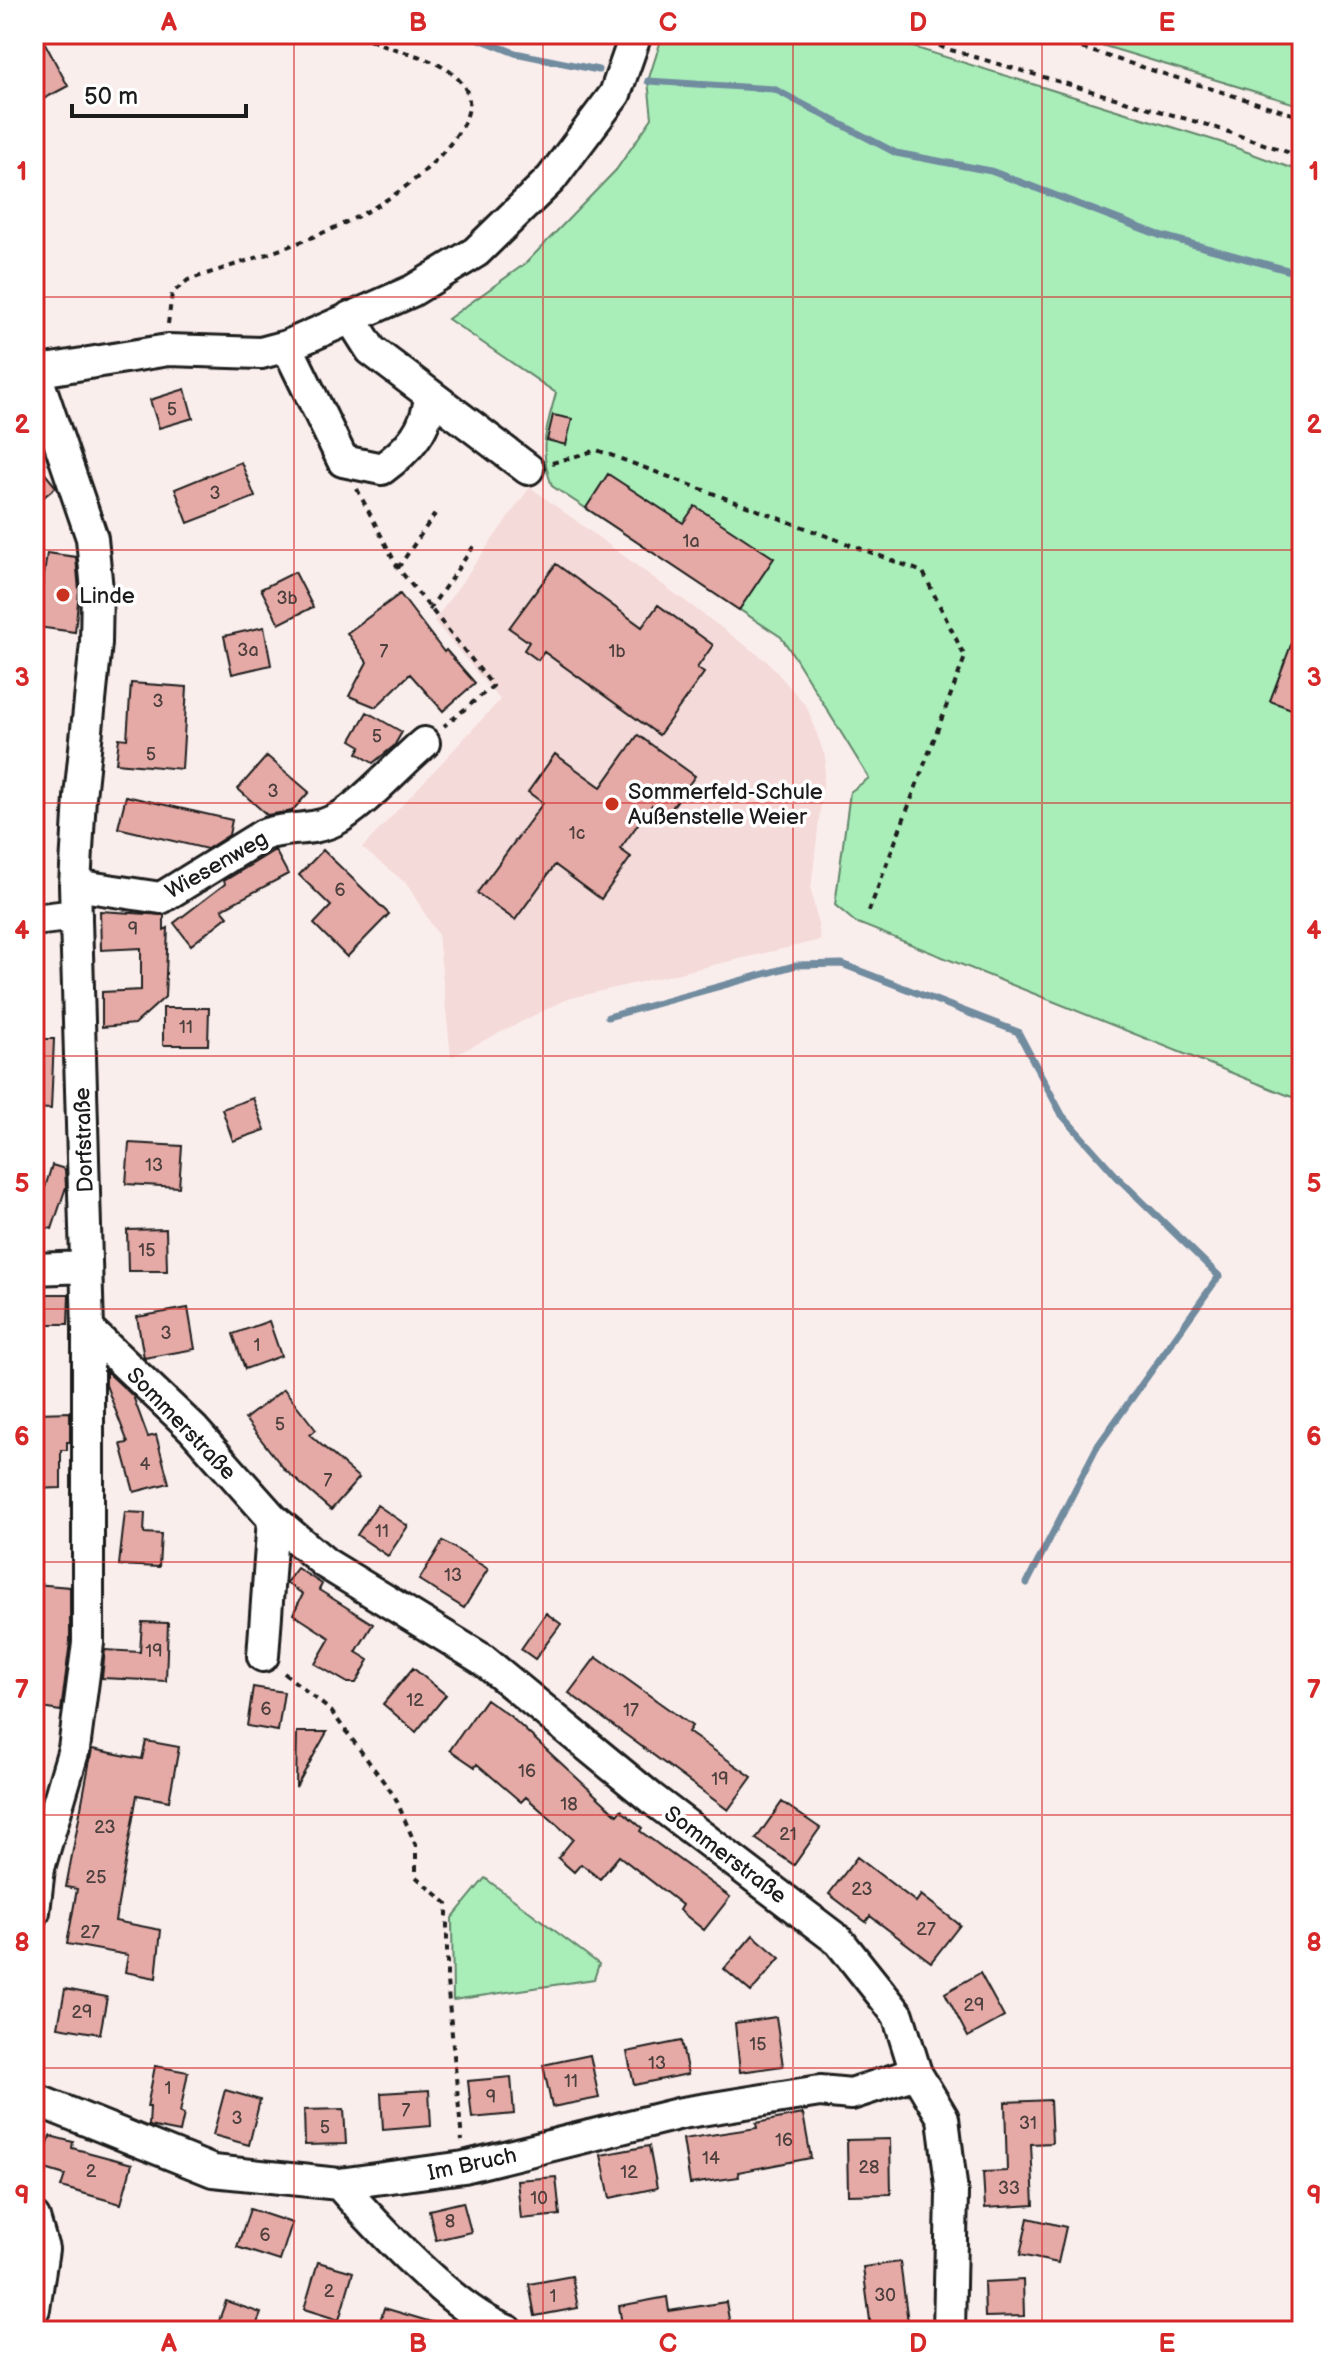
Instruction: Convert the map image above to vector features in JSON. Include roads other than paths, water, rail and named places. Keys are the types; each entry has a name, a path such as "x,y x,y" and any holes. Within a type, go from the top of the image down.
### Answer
{"street":[{"path":"35,371 168,350 261,353 287,346 412,291 476,252 551,179 615,94 636,34"},
{"path":"350,317 371,350 528,469"},
{"path":"287,346 343,461 382,469 405,453 423,427 430,395"},
{"name":"Dorfstraße","path":"34,1912 36,1867 74,1749 88,1643 88,1329 75,900 80,797 96,643 97,590 92,538 35,371"},
{"name":"Wiesenweg","path":"34,920 75,900 161,898 263,835 277,830 307,830 337,819 424,743"},
{"path":"34,1269 86,1267"},
{"name":"Sommerstraße","path":"88,1329 193,1429 273,1519 325,1563 482,1659 651,1798 839,1941 898,2015 916,2073 943,2118 952,2193 949,2331"},
{"path":"263,1656 273,1519"},
{"name":"Im Bruch","path":"34,2099 213,2171 339,2184 464,2167 682,2113 820,2091 851,2094 916,2073"},
{"path":"339,2184 397,2246 486,2323 508,2331"},
{"path":"34,2218 43,2249 34,2309"}],"waterway":[{"path":"467,34 515,53 598,70"},
{"path":"648,81 774,89 896,153 991,171 1159,235 1302,274"},
{"path":"608,1017 797,965 842,964 1018,1032 1062,1115 1119,1179 1219,1276 1097,1447 1027,1583"}],"place":[{"name":"Linde","path":"63,595"},
{"name":"Sommerfeld-Schule Außenstelle Weier","path":"612,804"}]}
